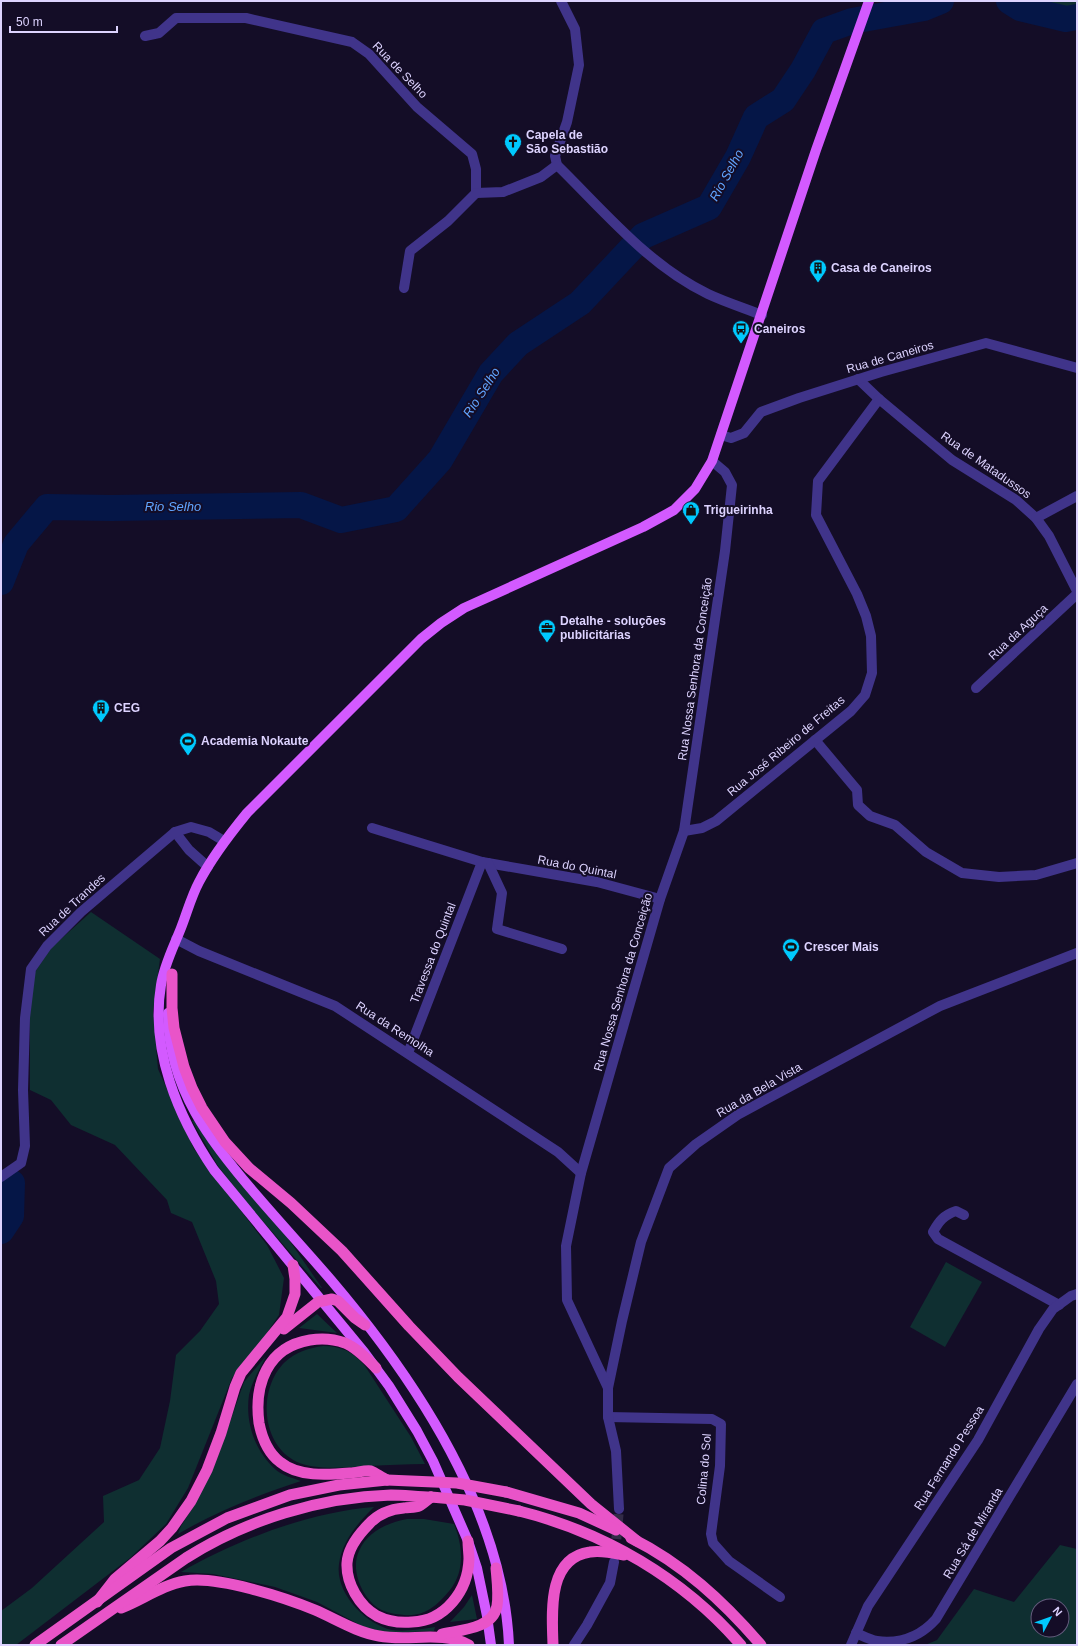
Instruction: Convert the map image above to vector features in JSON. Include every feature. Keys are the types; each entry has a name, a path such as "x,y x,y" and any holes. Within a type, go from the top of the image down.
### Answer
{"highway":[{"path":"172,974 172,1008 174,1028 184,1067 202,1108 236,1155 291,1203 342,1251 409,1326 463,1382 591,1504 637,1541 689,1574 734,1614 760,1645"},
{"path":"97,1602 116,1579 160,1541 182,1515 207,1470 241,1373 265,1346 287,1317 291,1308 295,1294 293,1265"},
{"path":"265,1346 292,1321 322,1301 332,1299 338,1301 354,1318 366,1325"},
{"path":"376,1368 354,1348 346,1344 323,1338 300,1342 283,1351 270,1363 260,1386 258,1413 264,1443 272,1455 280,1463 292,1469 319,1474 371,1471 387,1480"},
{"path":"35,1645 171,1548 233,1516 290,1495 339,1485 387,1480 457,1483 506,1492 579,1513 637,1541"},
{"path":"60,1645 165,1571 203,1547 248,1526 321,1504 392,1495 465,1500 519,1511 570,1526 591,1535 653,1569 692,1597 724,1625 741,1645"},
{"path":"431,1497 418,1506 396,1508 384,1513 370,1522 360,1533 352,1546 347,1562 349,1578 356,1596 366,1608 377,1616 404,1623 428,1620 441,1614 451,1605 460,1592 467,1571 469,1559 468,1541"},
{"path":"553,1645 553,1594 562,1570 570,1560 591,1551 631,1556"},
{"path":"423,1637 465,1629 488,1621 497,1608 498,1599 496,1568"},
{"path":"107,1613 137,1602 146,1596 185,1581 207,1580 245,1587 298,1604 358,1630 379,1636 398,1638 444,1637 457,1639 469,1645"}],"main road":[{"path":"491,1645 488,1621 477,1568 468,1541 433,1461 412,1424 376,1368 214,1170 199,1148 177,1100 163,1054 159,1016 161,985 165,968 198,883 224,841 247,813 421,639 441,623 464,608 636,530 674,510 695,489 712,461 816,150 869,1"},
{"path":"176,939 168,1002 169,1034 181,1083 192,1109 209,1136 234,1170 330,1280 393,1360 462,1472 482,1520 496,1568 506,1610 509,1645"}],"street":[{"path":"404,288 410,251 448,221 476,192 503,192 541,177 556,160 567,122 579,65 576,29 561,1"},
{"name":"Rua de Selho","path":"145,36 159,33 176,18 246,18 352,42 369,54 417,107 472,154 476,169 476,192"},
{"path":"556,160 648,255 675,274 708,294 762,315"},
{"name":"Rua de Caneiros","path":"721,435 731,438 744,433 761,412 799,398 858,379 986,343 1077,368"},
{"name":"Rua de Matadussos","path":"858,379 879,399 952,460 1016,500 1036,518 1049,536 1077,591"},
{"name":"Rua José Ribeiro de Freitas","path":"684,831 702,828 716,821 851,711 865,695 872,673 871,636 866,616 857,594 816,515 818,481 879,399"},
{"name":"Rua Nossa Senhora da Conceição","path":"619,1509 616,1451 608,1417 608,1388 568,1300 566,1246 581,1173 660,899 684,831 725,552 732,485 725,472 712,461"},
{"path":"1036,518 1077,496"},
{"name":"Rua da Aguça","path":"976,688 1077,594"},
{"path":"815,740 857,790 858,805 870,816 895,825 926,852 962,873 999,877 1036,875 1077,863"},
{"name":"Rua de Trandes","path":"1,1177 22,1163 25,1146 23,1090 25,1018 31,969 47,946 81,912 175,832 191,827 209,832 224,841"},
{"name":"Rua do Quintal","path":"372,828 485,863 597,882 660,899"},
{"path":"175,832 189,850 208,867"},
{"path":"485,863 502,894 497,929 562,949"},
{"name":"Travessa do Quintal","path":"408,1053 485,863"},
{"name":"Rua da Remolha","path":"176,939 199,951 335,1006 558,1152 581,1173"},
{"name":"Rua da Bela Vista","path":"608,1388 641,1242 669,1168 696,1144 739,1114 940,1006 1077,953"},
{"path":"964,1215 956,1211 946,1214 938,1223 934,1232 938,1239 1059,1305"},
{"name":"Rua Fernando Pessoa","path":"851,1645 868,1606 957,1474 978,1440 1039,1329 1053,1309 1071,1296 1077,1294"},
{"name":"Rua Sá de Miranda","path":"856,1633 876,1641 897,1641 912,1638 926,1630 936,1619 1077,1384"},
{"name":"Colina do Sol","path":"608,1417 712,1419 721,1424 720,1466 711,1534 712,1543 729,1561 780,1597"},
{"path":"574,1645 610,1584 614,1562"}],"green space":[{"path":"1029,1 1077,1 1077,8 1058,11 1040,7"},
{"path":"91,912 160,959 153,1011 158,1069 194,1149 267,1245 284,1278 279,1315 263,1339 232,1378 188,1488 166,1524 130,1558 16,1645 1,1645 1,1611 32,1588 104,1522 103,1496 139,1480 160,1448 170,1401 176,1355 200,1331 219,1304 216,1281 192,1222 171,1213 167,1200 115,1145 71,1125 51,1100 30,1090 30,1010 35,972 51,948"},
{"path":"194,1120 287,1237 322,1288 247,1203 218,1166 192,1121"},
{"path":"946,1262 982,1282 945,1347 910,1327"},
{"path":"317,1314 337,1333 299,1328"},
{"path":"323,1346 336,1347 347,1351 365,1366 411,1437 425,1464 343,1468 314,1467 297,1462 285,1454 276,1443 270,1430 267,1416 267,1401 270,1387 276,1373 285,1362 303,1351"},
{"path":"266,1356 250,1390 248,1405 250,1426 262,1454 276,1470 288,1477 301,1481 238,1504 178,1534 181,1526 197,1501 218,1456 244,1382"},
{"path":"374,1507 362,1519 343,1548 339,1564 339,1575 342,1586 354,1606 362,1614 382,1627 402,1631 435,1627 434,1631 387,1633 362,1626 317,1602 275,1587 213,1574 181,1572 226,1549 274,1529 324,1515"},
{"path":"407,1519 424,1519 454,1524 461,1550 458,1575 450,1590 430,1609 411,1615 387,1612 381,1610 372,1603 359,1582 356,1566 359,1551 372,1534 378,1529 392,1523"},
{"path":"1060,1545 1077,1549 1077,1645 925,1645 937,1640 974,1589 1014,1602"},
{"path":"472,1595 477,1619 450,1622 464,1607"}],"waterway":[{"name":"Rio Selho","path":"1,582 16,544 47,507 112,508 301,505 341,520 396,509 440,460 491,373 518,344 580,303 643,236 709,207 738,157 756,117 783,100 803,70 824,31 852,21 924,8 941,1"},
{"name":"Rio Selho","path":"1009,1 1020,8 1066,19 1077,17"},
{"name":"Rio Selho","path":"1,1231 11,1216 12,1183"}],"tunnel":[{"path":"615,1554 619,1509"}],"place":[{"name":"Capela de São Sebastião","path":"513,157"},
{"name":"Casa de Caneiros","path":"818,283"},
{"name":"Caneiros","path":"741,344"},
{"name":"Trigueirinha","path":"691,525"},
{"name":"Detalhe - soluções publicitárias","path":"547,643"},
{"name":"CEG","path":"101,723"},
{"name":"Academia Nokaute","path":"188,756"},
{"name":"Crescer Mais","path":"791,962"}]}
